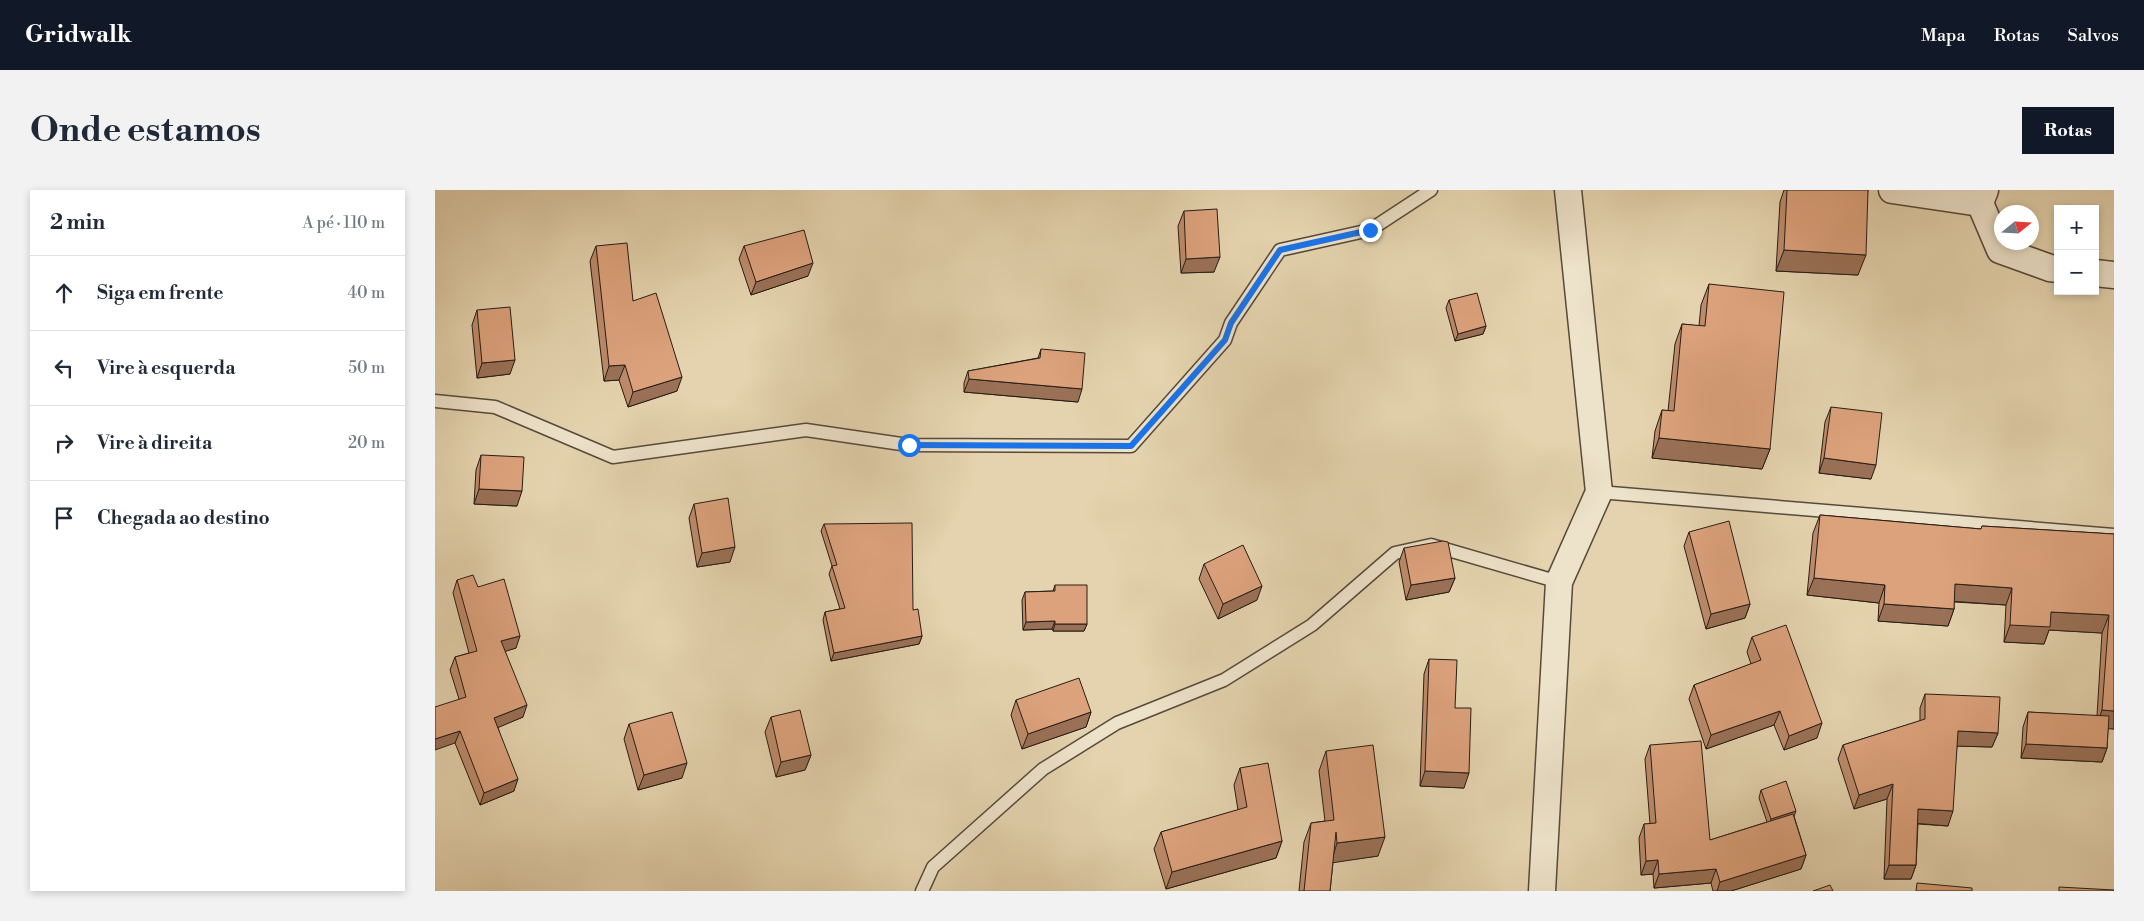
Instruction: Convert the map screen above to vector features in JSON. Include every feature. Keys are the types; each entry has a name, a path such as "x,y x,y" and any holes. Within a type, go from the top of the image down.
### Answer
{"street":[{"path":"1542,891 1559,582 1599,492 1568,190"},
{"path":"1892,190 1983,197 2000,250 2054,268"},
{"path":"2099,273 2114,275"}],"lane":[{"path":"435,401 495,407 613,457 806,430 909,445 1131,446 1225,340 1231,323 1280,250 1370,230 1431,190"},
{"path":"1599,492 2114,535"},
{"path":"922,891 933,867 1043,769 1117,723 1224,680 1312,625 1395,553 1431,546 1559,582"}],"building":[{"path":"1787,190 1868,190 1866,255 1784,250"},
{"path":"1217,209 1220,257 1186,259 1184,211"},
{"path":"804,230 813,263 756,282 744,246"},
{"path":"627,243 633,301 656,293 682,377 633,392 625,365 609,366 596,246"},
{"path":"1709,284 1784,292 1770,449 1659,438 1662,410 1674,411 1682,324 1705,326"},
{"path":"1477,293 1486,326 1458,334 1449,300"},
{"path":"510,307 515,360 482,363 477,310"},
{"path":"1041,349 1085,353 1082,389 969,379 968,371 1040,358"},
{"path":"1831,407 1882,413 1876,465 1824,458"},
{"path":"481,455 524,457 522,491 479,489"},
{"path":"728,498 735,547 702,553 694,504"},
{"path":"1820,515 1981,529 1982,526 2114,534 2114,711 2102,710 2109,615 2051,612 2050,627 2010,625 2012,588 1955,584 1954,609 1884,604 1885,585 1814,578"},
{"path":"1729,521 1750,604 1711,614 1689,532"},
{"path":"912,523 913,610 918,609 922,636 834,653 825,612 845,608 832,566 837,565 824,524"},
{"path":"1443,541 1448,542 1455,578 1411,585 1404,548"},
{"path":"1243,545 1262,586 1223,604 1204,564"},
{"path":"473,575 478,587 504,579 520,636 501,641 527,705 494,718 518,779 484,793 460,731 435,739 435,707 466,697 455,657 477,651 457,580"},
{"path":"1055,585 1087,585 1087,624 1055,624 1055,621 1026,622 1025,592 1055,591"},
{"path":"1786,625 1822,723 1789,736 1780,711 1711,735 1694,685 1761,660 1752,637"},
{"path":"1429,659 1457,660 1455,708 1471,708 1469,773 1425,771"},
{"path":"1079,678 1091,712 1028,734 1016,700"},
{"path":"1925,694 2000,697 1998,733 1958,731 1953,811 1918,809 1916,865 1889,865 1893,784 1859,795 1843,745 1925,719"},
{"path":"800,710 811,755 781,762 771,717"},
{"path":"672,712 687,763 644,775 629,724"},
{"path":"2028,712 2109,716 2107,748 2026,744"},
{"path":"1701,741 1710,840 1793,814 1806,855 1720,882 1716,869 1659,874 1658,860 1646,861 1644,824 1656,823 1650,745"},
{"path":"1373,745 1385,837 1337,843 1336,832 1330,891 1304,891 1311,823 1334,820 1326,751"},
{"path":"1268,763 1282,841 1172,872 1161,832 1247,807 1240,768"},
{"path":"1786,781 1796,811 1771,819 1761,790"},
{"path":"1917,883 1972,888 1972,891 1916,891"},
{"path":"1830,885 1833,891 1813,891"},
{"path":"2059,887 2114,890 2114,891 2059,891"}],"route":[{"path":"909,445 1131,446 1225,340 1231,323 1280,250 1370,230"}]}
